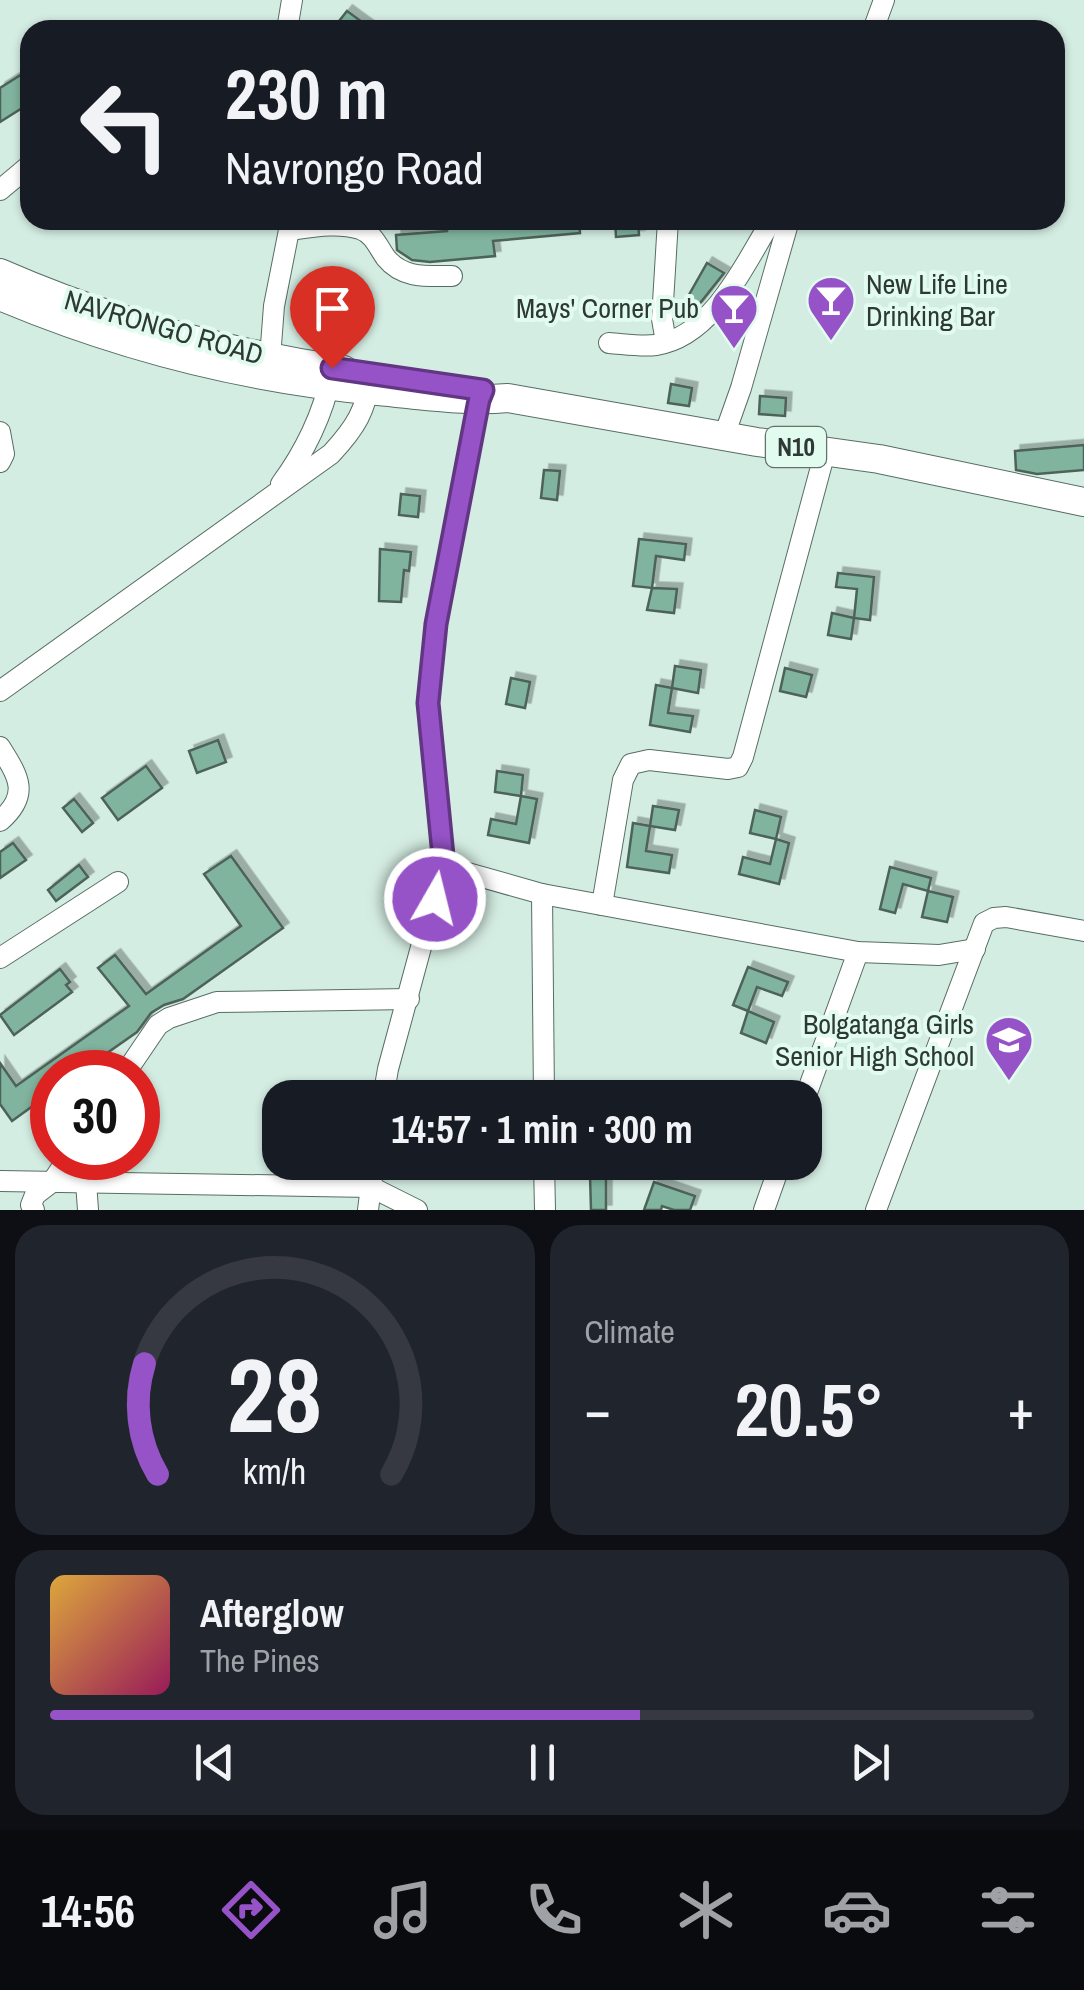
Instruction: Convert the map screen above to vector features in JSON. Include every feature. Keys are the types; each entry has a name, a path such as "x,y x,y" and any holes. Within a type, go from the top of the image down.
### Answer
{"highway":[{"name":"NAVRONGO ROAD","path":"0,274 110,316 330,377"},
{"name":"NAVRONGO ROAD","path":"0,296 46,316 150,350 265,377 330,377 490,396"},
{"name":"N10","path":"490,396 950,473 1084,502"}],"street":[{"path":"0,190 20,173"},
{"path":"270,358 274,306 289,230"},
{"path":"363,230 389,262 413,276 452,276"},
{"path":"666,342 662,319 667,230"},
{"path":"609,343 653,345 692,330 725,297 766,230"},
{"path":"724,436 742,388 785,230"},
{"path":"267,501 305,446 330,377"},
{"path":"0,691 330,454 356,426 371,382"},
{"path":"386,1080 444,866 428,703 436,624 490,396"},
{"path":"0,432 4,454 0,462"},
{"path":"602,906 624,780 631,764 650,760 728,769 738,767 743,757 825,452"},
{"path":"0,747 18,776 19,785 12,810 0,821"},
{"path":"444,866 542,894 858,952 940,955 975,949"},
{"path":"0,958 118,882"},
{"path":"542,894 544,1080"},
{"path":"876,1210 984,924 1006,916 1084,931"},
{"path":"812,1080 858,952"},
{"path":"141,1050 158,1025 169,1018 217,1002 409,999"},
{"path":"368,1210 372,1180"},
{"path":"544,1180 545,1210"},
{"path":"764,1210 775,1180"},
{"path":"0,1181 371,1187 416,1210"},
{"path":"34,1210 34,1195 52,1182"},
{"path":"86,1182 88,1210"}],"building":[{"path":"347,11 359,20 340,20"},
{"path":"20,75 20,109 0,122 0,88"},
{"path":"616,230 639,230 639,235 616,237"},
{"path":"447,231 580,233 493,241 495,256 430,262 412,260 397,250 396,235"},
{"path":"707,263 724,273 697,307 686,300"},
{"path":"671,384 692,388 689,406 668,403"},
{"path":"760,396 786,398 785,416 759,414"},
{"path":"1084,445 1084,470 1037,474 1016,470 1015,451"},
{"path":"544,470 560,471 557,500 541,498"},
{"path":"401,494 420,496 418,517 399,515"},
{"path":"639,539 686,544 684,560 656,556 652,588 633,586"},
{"path":"380,549 411,552 409,571 404,570 401,602 379,601"},
{"path":"838,573 874,577 870,620 854,618 857,589 836,587"},
{"path":"652,588 677,589 674,613 647,610"},
{"path":"832,613 854,618 851,639 828,635"},
{"path":"675,666 701,670 698,693 672,688"},
{"path":"785,668 812,675 806,697 780,691"},
{"path":"511,678 530,682 525,708 506,704"},
{"path":"656,685 672,688 668,713 693,716 690,732 650,725"},
{"path":"218,740 226,762 197,773 189,751"},
{"path":"146,766 162,788 118,820 102,798"},
{"path":"497,771 523,775 521,796 495,792"},
{"path":"521,796 537,799 529,843 488,835 491,819 516,824"},
{"path":"74,799 93,823 82,832 63,808"},
{"path":"653,806 679,810 675,830 650,826"},
{"path":"755,810 781,817 776,839 750,833"},
{"path":"633,823 650,826 646,851 672,855 669,873 627,867"},
{"path":"776,839 789,843 779,884 739,874 743,857 770,864"},
{"path":"13,843 26,860 0,878 0,852"},
{"path":"231,856 283,928 183,999 151,1013 137,1032 111,1050 67,1050 129,1006 98,968 115,955 146,994 241,926 204,874"},
{"path":"79,865 88,877 56,901 48,890"},
{"path":"890,867 931,878 928,891 903,884 895,913 880,909"},
{"path":"928,891 953,897 947,922 922,917"},
{"path":"748,967 788,982 782,996 757,987 748,1011 733,1005"},
{"path":"60,969 72,992 14,1035 0,1015"},
{"path":"748,1011 774,1022 766,1043 741,1033"},
{"path":"0,1063 16,1086 30,1076 30,1108 12,1121 0,1104"},
{"path":"590,1180 606,1180 606,1210 591,1210"},
{"path":"654,1182 695,1196 690,1210 662,1206 661,1210 644,1210"}],"place":[{"name":"New Life Line Drinking Bar","path":"831,342"},
{"name":"Mays' Corner Pub","path":"734,350"},
{"name":"Bolgatanga Girls Senior High School","path":"1009,1082"}],"route":[{"path":"332,368 483,390 436,624 428,703 444,866 435,899"}]}
